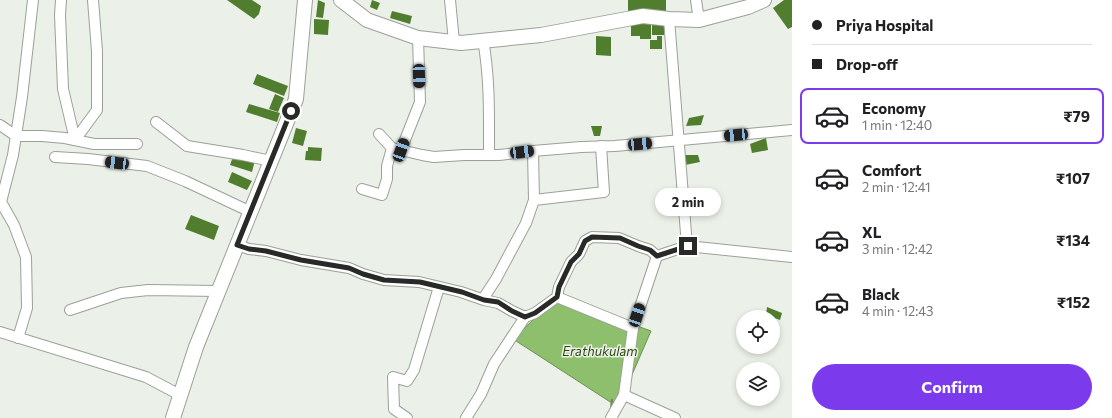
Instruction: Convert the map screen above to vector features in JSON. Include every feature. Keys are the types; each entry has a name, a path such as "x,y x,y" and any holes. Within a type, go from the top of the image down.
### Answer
{"main road":[{"path":"173,418 196,347 296,99 305,0"},
{"path":"341,0 367,20 418,38 454,42 541,35 643,16 698,20 748,7 764,0"}],"street":[{"path":"18,338 27,308 26,257 14,225 1,202 13,155 22,98 33,0"},
{"path":"61,0 60,15 63,89 75,140"},
{"path":"75,140 97,110 97,51 93,0"},
{"path":"450,0 454,42"},
{"path":"696,0 698,20"},
{"path":"669,19 688,246"},
{"path":"362,189 382,195 387,179 387,166 420,102 418,38"},
{"path":"483,40 487,60 488,77 489,155"},
{"path":"156,122 187,146 271,161"},
{"path":"0,125 16,136 42,136 94,144 137,144"},
{"path":"379,134 397,149 434,157 464,154 499,155 792,130"},
{"path":"534,200 604,192 601,146"},
{"path":"483,299 496,279 520,235 534,200 533,151"},
{"path":"55,157 88,159 147,166 185,181 251,212"},
{"path":"466,418 481,394 494,364 525,317 535,313 557,297 559,287 571,262 579,254 585,241 592,237 620,238 650,250 657,256"},
{"path":"237,245 301,260 349,268 384,280 420,282 462,292 498,302 525,317"},
{"path":"657,256 688,246 792,257"},
{"path":"611,418 624,395 633,328 657,256"},
{"path":"407,418 394,409 393,377 407,380 414,370 439,287"},
{"path":"70,310 121,292 148,290 219,291"},
{"path":"557,297 633,328"},
{"path":"0,332 146,377 180,395"},
{"path":"624,395 675,418"}],"water":[{"name":"Erathukulam","path":"557,297 651,331 618,407 513,339"}],"building":[{"path":"227,0 252,0 261,6 259,14 254,19"},
{"path":"318,0 325,3 323,18 316,17"},
{"path":"372,0 380,3 377,10 370,7"},
{"path":"628,0 666,0 666,13 628,13"},
{"path":"784,0 792,0 792,27 788,29 773,8"},
{"path":"392,11 412,16 410,24 390,18"},
{"path":"314,19 329,20 328,35 314,34"},
{"path":"631,19 640,19 640,36 631,36"},
{"path":"640,23 651,23 651,39 640,39"},
{"path":"652,24 664,24 664,35 652,35"},
{"path":"596,36 611,37 611,56 596,55"},
{"path":"657,36 662,36 662,49 650,49 650,40 657,40"},
{"path":"257,74 288,86 284,96 253,84"},
{"path":"275,94 284,98 278,112 269,109"},
{"path":"249,104 280,113 277,122 246,112"},
{"path":"704,115 701,125 686,126 689,118"},
{"path":"591,126 602,126 600,136 594,136"},
{"path":"296,128 307,131 303,146 292,143"},
{"path":"766,138 768,150 752,153 750,144"},
{"path":"308,147 322,148 321,161 305,160"},
{"path":"234,154 255,160 252,172 230,165"},
{"path":"685,155 698,155 700,162 685,165"},
{"path":"232,172 252,181 247,190 228,182"},
{"path":"191,215 219,226 214,240 185,229"},
{"path":"767,307 774,310 767,310"}],"waterway":[{"path":"611,411 612,400"}],"route":[{"path":"291,111 237,245 301,260 349,268 384,280 420,282 462,292 484,300 498,302 525,317 535,313 557,297 559,287 571,262 579,254 585,241 592,237 620,238 650,250 657,256 688,246"}]}
